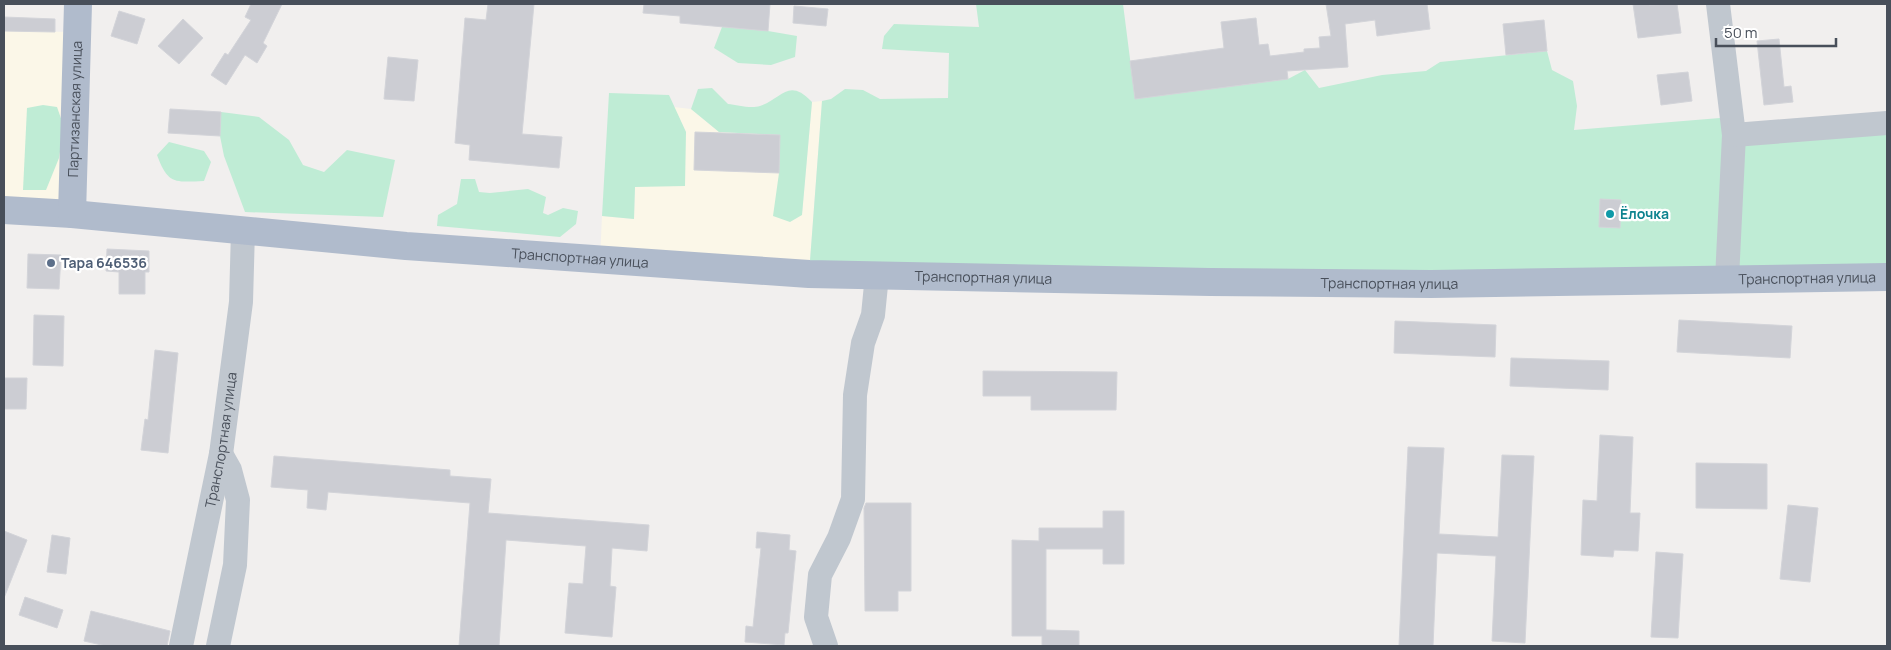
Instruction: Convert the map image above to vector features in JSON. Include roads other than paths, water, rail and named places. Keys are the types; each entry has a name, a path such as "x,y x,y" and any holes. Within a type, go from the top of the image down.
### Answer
{"main road":[{"name":"Партизанская улица","path":"72,214 78,4"},
{"name":"Транспортная улица","path":"4,210 72,214 416,247 809,274 1210,282 1431,284 1887,277"}],"street":[{"name":"Транспортная улица","path":"1718,4 1734,135 1727,279"},
{"path":"1734,135 1887,123"},
{"name":"Транспортная улица","path":"181,646 221,454 241,302 243,230"},
{"path":"826,646 816,617 820,575 839,538 852,499 855,395 863,344 872,315 877,275"},
{"path":"218,646 235,565 238,500 230,470 221,454"}],"place":[{"name":"Ёлочка","path":"1610,214"},
{"name":"Тара 646536","path":"51,263"}]}
